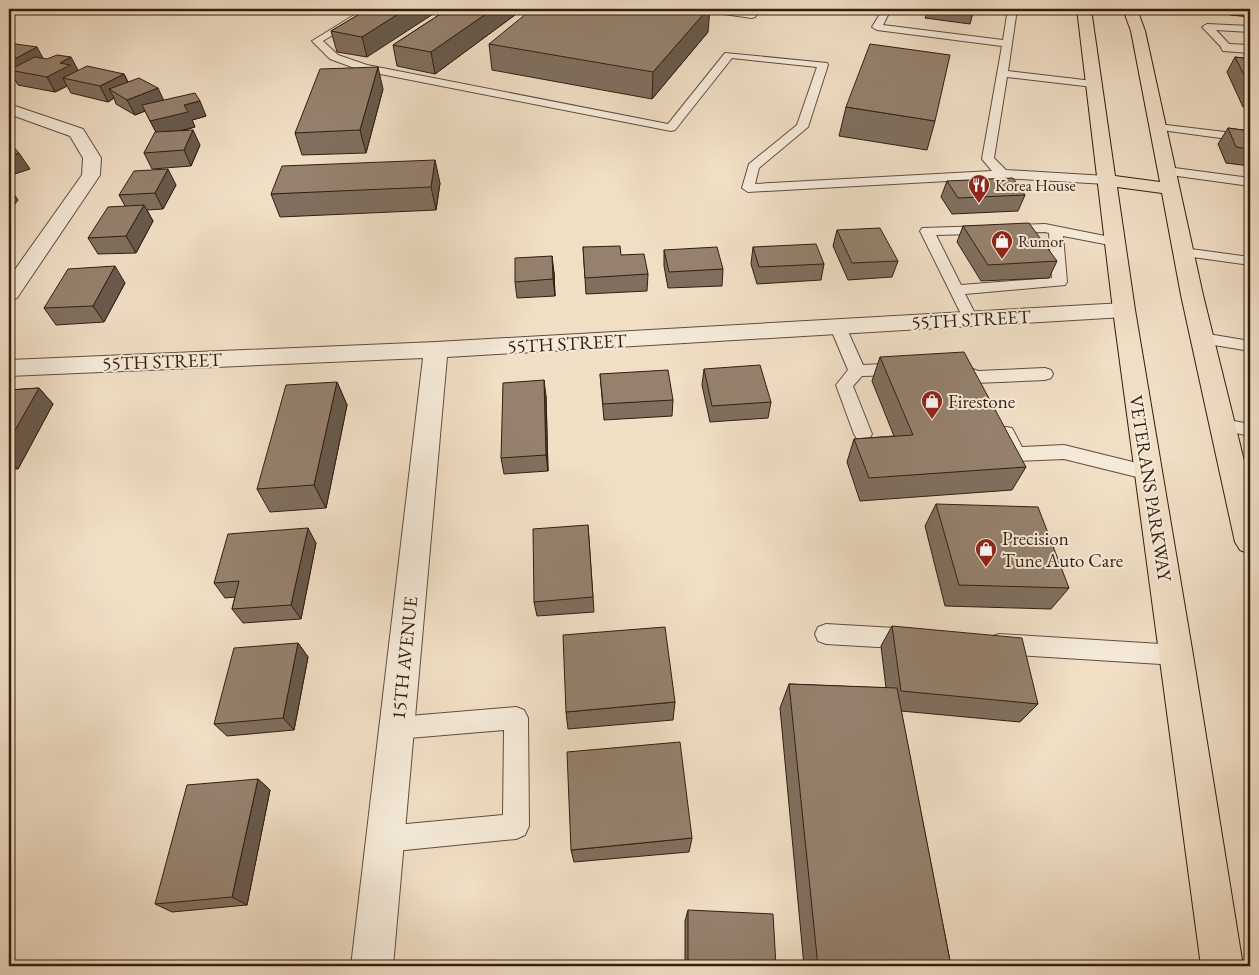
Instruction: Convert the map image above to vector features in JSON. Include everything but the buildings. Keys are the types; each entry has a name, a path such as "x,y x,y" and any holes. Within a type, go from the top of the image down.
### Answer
{"main road":[{"name":"VETERANS PARKWAY","path":"1084,9 1124,310 1222,966"},
{"path":"1130,9 1138,31 1183,252 1250,542"},
{"path":"1106,180 1168,180"}],"street":[{"path":"1228,48 1250,48"},
{"path":"9,109 77,133 92,158 91,175 9,293"},
{"name":"55TH STREET","path":"9,368 436,350 1124,310"},
{"name":"15TH AVENUE","path":"372,966 436,350"}],"lane":[{"path":"370,9 317,41 334,57 364,68 671,128 729,55 823,64 802,127 753,167 748,188 1002,174 1106,180"},
{"path":"710,9 752,15 756,9"},
{"path":"887,9 877,27 1007,44"},
{"path":"1002,174 988,159 1013,9"},
{"path":"1228,48 1207,27 1250,29"},
{"path":"1002,73 1093,84"},
{"path":"1158,127 1250,140"},
{"path":"1168,180 1250,182"},
{"path":"970,319 927,231 1045,228 1115,242"},
{"path":"956,290 1060,282 1056,230"},
{"path":"1183,252 1250,261"},
{"path":"838,327 857,371"},
{"path":"1202,338 1250,346"},
{"path":"942,367 951,366 976,377 1045,374"},
{"path":"863,434 844,385 857,371 913,368"},
{"path":"976,377 985,394"},
{"path":"999,420 1017,454 1064,452 1149,473"},
{"path":"1223,425 1250,430"},
{"path":"826,634 933,640"},
{"path":"982,643 1177,655"},
{"path":"386,839 516,826 516,718 397,728"}],"place":[{"name":"Korea House","path":"979,204"},
{"name":"Rumor","path":"1002,260"},
{"name":"Firestone","path":"932,420"},
{"name":"Precision Tune Auto Care","path":"986,568"}]}
